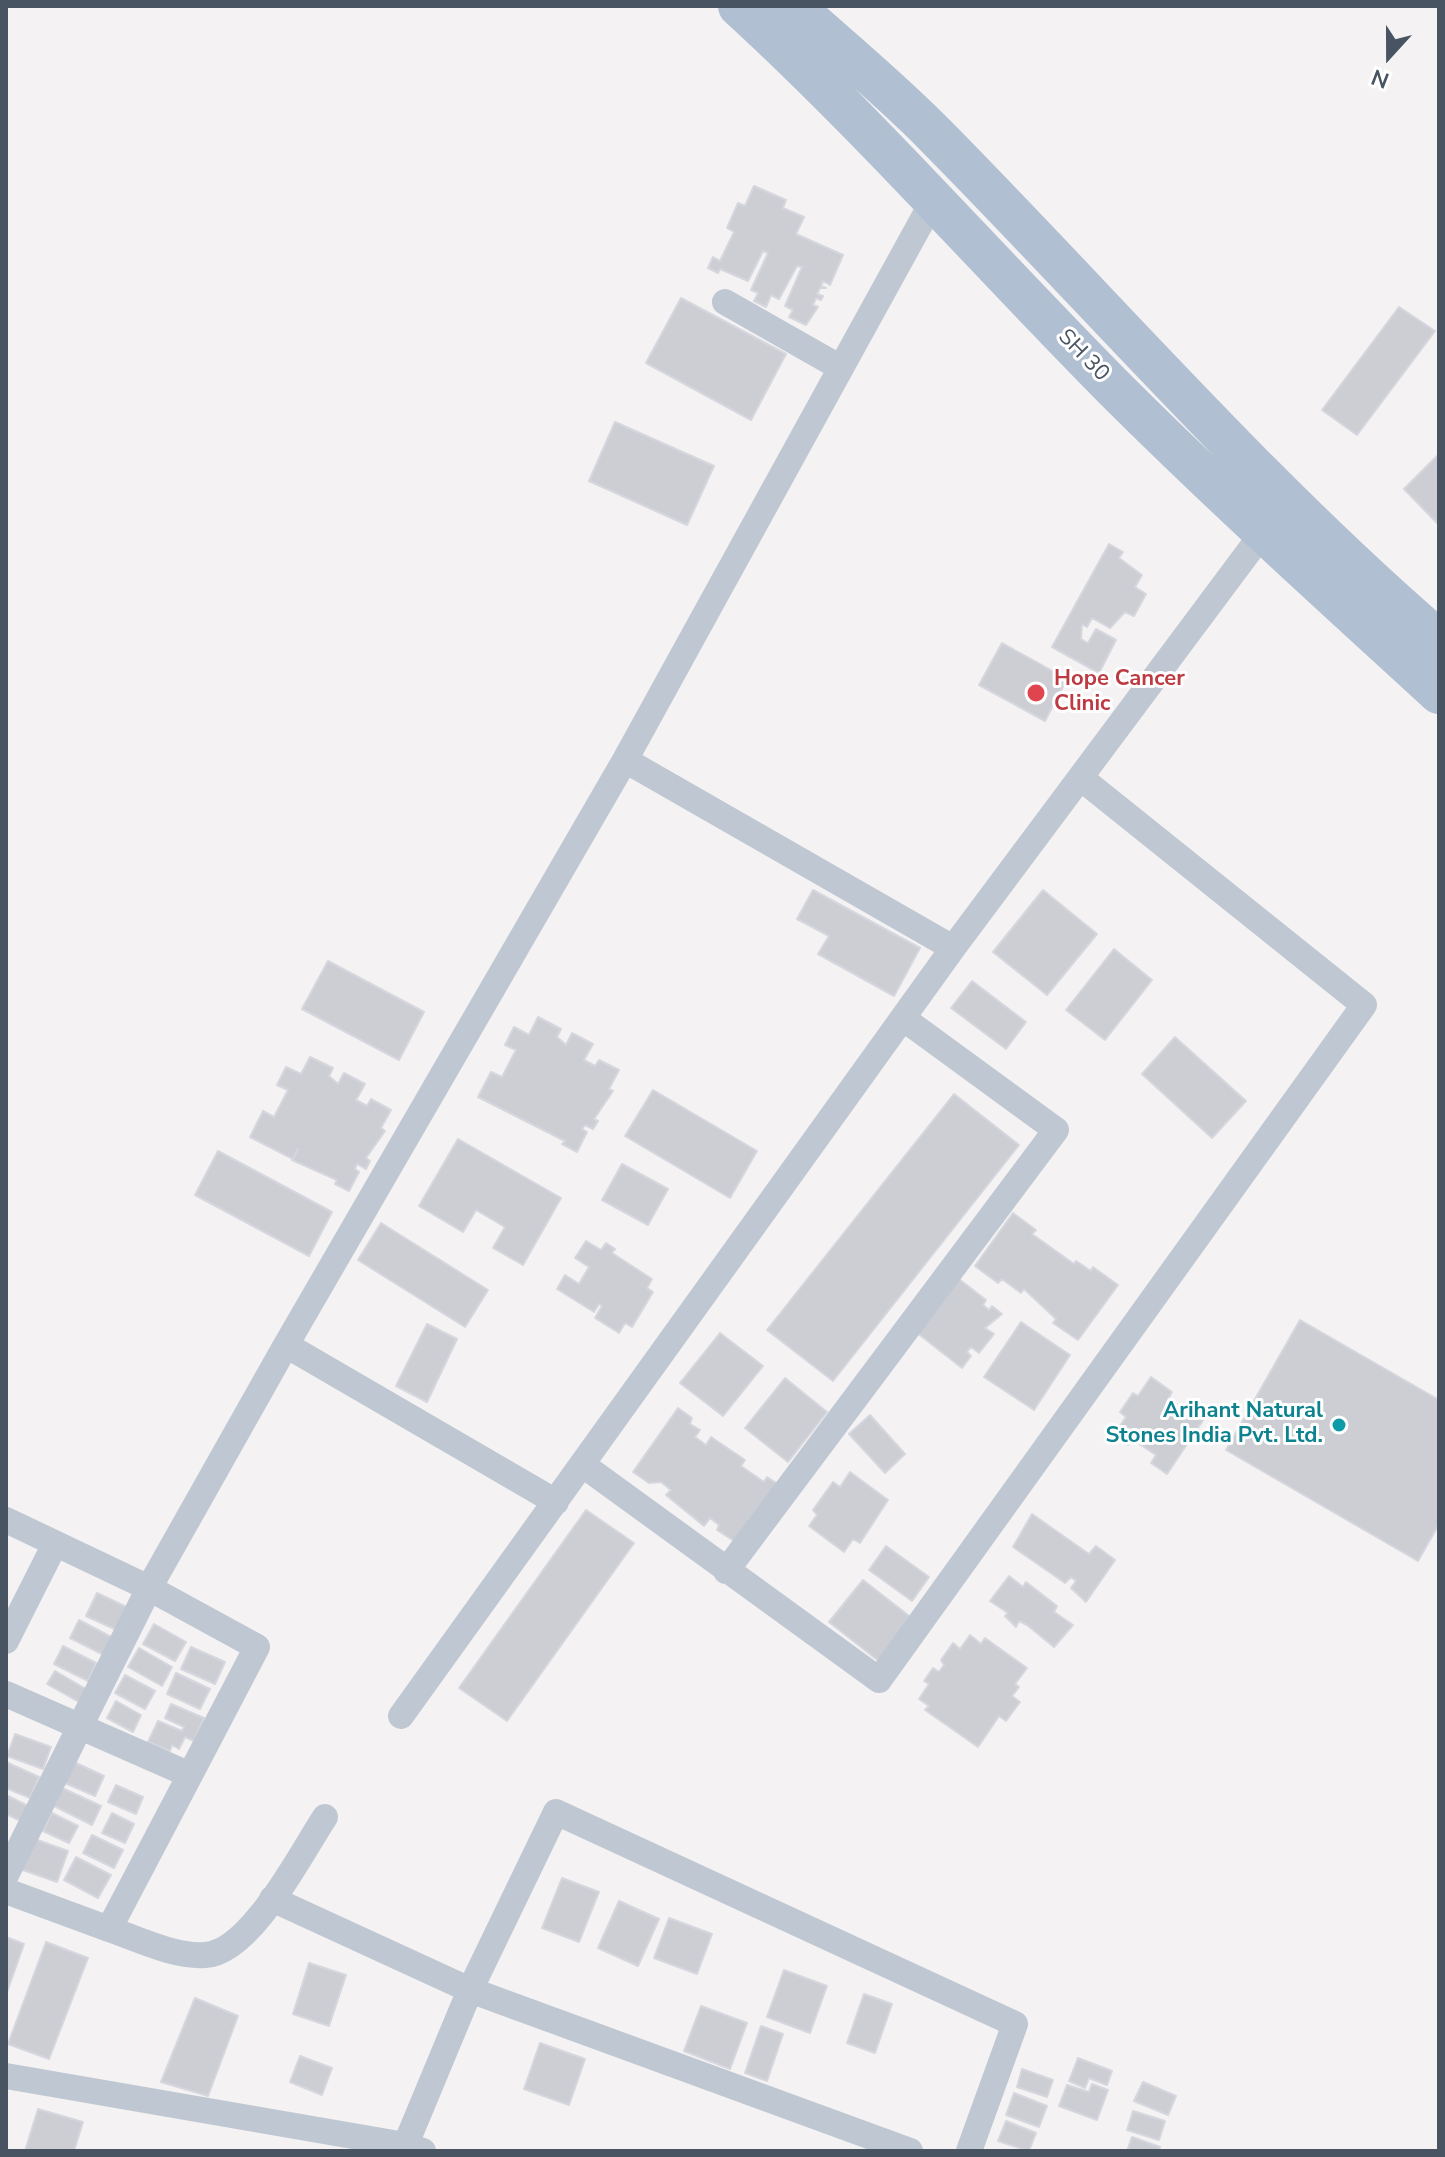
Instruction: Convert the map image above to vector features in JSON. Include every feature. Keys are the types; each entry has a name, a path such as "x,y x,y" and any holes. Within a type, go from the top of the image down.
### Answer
{"main road":[{"name":"SH 30","path":"739,6 934,133 1369,581 1439,641"},
{"name":"SH 30","path":"793,6 934,199 1110,384 1262,534 1439,693"}],"street":[{"path":"6,1875 149,1588 625,760 934,199"},
{"path":"725,302 841,368"},
{"path":"401,1716 953,948 1262,534"},
{"path":"625,760 953,948"},
{"path":"583,1465 879,1680 1364,1005 1082,779"},
{"path":"726,1571 1056,1130 904,1019"},
{"path":"286,1345 556,1502"},
{"path":"6,1520 149,1588 257,1647 109,1929"},
{"path":"6,1641 55,1544"},
{"path":"6,1694 190,1775"},
{"path":"6,2076 410,2149 470,1990 556,1812 1015,2024 969,2151"},
{"path":"6,1891 181,1953 208,1956 237,1942 272,1899 325,1817"},
{"path":"272,1899 470,1990 910,2151"}],"building":[{"path":"754,186 786,200 783,208 804,217 796,234 843,255 830,285 823,281 821,286 826,288 820,288 817,294 823,296 821,300 816,298 813,305 818,307 806,325 789,317 793,310 785,306 802,267 797,266 779,299 771,295 766,307 754,301 758,293 751,290 768,253 763,251 748,281 720,269 718,273 708,268 713,257 720,261 734,232 727,228 738,203 745,206"},
{"path":"681,298 786,354 751,420 646,363"},
{"path":"1399,307 1435,331 1357,435 1322,410"},
{"path":"615,422 714,466 687,525 589,481"},
{"path":"1439,454 1439,525 1404,489"},
{"path":"1109,544 1123,552 1119,558 1142,575 1135,587 1146,594 1134,616 1125,612 1110,628 1092,618 1087,627 1082,624 1081,639 1088,643 1096,629 1116,640 1099,673 1052,647"},
{"path":"1002,643 1067,679 1045,721 979,685"},
{"path":"813,890 920,948 894,996 818,954 829,936 797,919"},
{"path":"1043,890 1097,934 1047,995 993,952"},
{"path":"1114,949 1152,980 1105,1040 1066,1010"},
{"path":"328,961 424,1012 399,1060 302,1009"},
{"path":"972,981 1026,1022 1006,1049 951,1008"},
{"path":"538,1017 561,1029 557,1037 566,1045 572,1033 593,1044 584,1060 595,1066 599,1060 619,1070 609,1089 613,1091 594,1119 598,1121 593,1129 585,1125 582,1129 587,1132 577,1152 562,1144 565,1141 478,1097 491,1072 502,1077 516,1050 505,1045 514,1027 529,1035"},
{"path":"1175,1037 1246,1101 1212,1138 1142,1074"},
{"path":"310,1057 333,1068 329,1076 338,1084 344,1073 365,1084 356,1100 367,1106 371,1099 391,1110 381,1128 385,1131 366,1158 370,1161 366,1169 357,1164 355,1169 359,1172 349,1191 335,1184 337,1180 250,1137 263,1111 274,1117 288,1090 277,1085 286,1067 301,1074"},
{"path":"653,1090 757,1151 730,1198 625,1136"},
{"path":"954,1094 1019,1145 833,1381 767,1330"},
{"path":"458,1139 561,1198 523,1265 493,1248 505,1227 476,1210 463,1232 419,1206"},
{"path":"218,1151 332,1212 309,1256 195,1195"},
{"path":"622,1164 668,1189 648,1225 602,1200"},
{"path":"1013,1213 1036,1230 1032,1234 1074,1264 1076,1261 1091,1271 1093,1267 1118,1285 1078,1340 1053,1323 1056,1319 1024,1289 1021,1293 1002,1279 998,1283 975,1266"},
{"path":"381,1223 488,1290 465,1327 358,1260"},
{"path":"586,1241 601,1250 606,1243 615,1249 612,1253 652,1279 647,1288 653,1292 632,1327 625,1323 619,1333 595,1318 602,1306 599,1304 594,1312 557,1289 565,1275 579,1284 589,1267 575,1258"},
{"path":"959,1279 986,1300 983,1305 989,1310 992,1306 1002,1314 985,1328 994,1334 979,1353 971,1347 967,1352 971,1356 962,1368 916,1332"},
{"name":"Arihant Natural Stones India Pvt. Ltd.","path":"1300,1320 1439,1400 1439,1524 1418,1561 1226,1450"},
{"path":"1021,1322 1070,1355 1034,1410 984,1377"},
{"path":"427,1324 457,1339 427,1402 396,1386"},
{"path":"720,1333 763,1366 723,1416 680,1383"},
{"path":"1151,1377 1172,1392 1168,1399 1186,1410 1189,1405 1206,1416 1167,1474 1151,1463 1156,1455 1132,1439 1128,1445 1114,1435 1126,1417 1120,1412 1133,1393 1138,1396"},
{"path":"785,1378 827,1412 788,1462 745,1428"},
{"path":"678,1408 692,1418 690,1424 700,1430 695,1437 706,1445 711,1437 745,1460 741,1466 764,1482 767,1477 778,1484 737,1543 717,1530 719,1525 710,1518 704,1526 666,1495 671,1490 661,1482 649,1483 633,1472"},
{"path":"870,1415 905,1454 885,1473 849,1434"},
{"path":"850,1472 888,1500 860,1543 853,1539 844,1552 809,1526 817,1515 813,1510 833,1482 840,1487"},
{"path":"586,1510 634,1543 507,1721 459,1688"},
{"path":"1032,1514 1089,1554 1096,1546 1115,1560 1086,1602 1071,1588 1076,1581 1071,1577 1065,1583 1013,1547"},
{"path":"886,1546 929,1577 912,1601 869,1570"},
{"path":"1009,1576 1023,1587 1026,1582 1057,1606 1054,1612 1073,1625 1054,1647 1027,1625 1019,1621 1016,1627 1005,1616 1008,1613 990,1601"},
{"path":"863,1580 913,1619 880,1662 829,1622"},
{"path":"97,1593 131,1609 121,1632 86,1616"},
{"path":"79,1620 115,1639 106,1656 70,1638"},
{"path":"154,1624 186,1642 175,1661 143,1644"},
{"path":"970,1635 981,1644 985,1638 1027,1668 1015,1684 1019,1687 1012,1696 1020,1702 1006,1721 999,1716 978,1747 925,1710 929,1706 919,1699 929,1684 924,1681 933,1668 939,1672 944,1665 941,1660 953,1643 960,1649"},
{"path":"63,1646 96,1663 88,1681 54,1664"},
{"path":"191,1647 225,1662 215,1684 181,1669"},
{"path":"139,1648 172,1667 162,1686 128,1667"},
{"path":"55,1671 86,1689 79,1702 47,1684"},
{"path":"176,1673 210,1689 200,1709 167,1694"},
{"path":"125,1675 155,1691 145,1709 115,1693"},
{"path":"116,1701 141,1715 133,1732 107,1718"},
{"path":"171,1704 204,1718 194,1741 185,1737 179,1749 172,1745 170,1751 148,1742 158,1721 182,1731 184,1727 165,1718"},
{"path":"15,1734 51,1747 43,1769 7,1756"},
{"path":"6,1762 39,1777 30,1798 6,1788"},
{"path":"74,1762 104,1776 95,1796 65,1783"},
{"path":"116,1785 143,1797 136,1814 108,1802"},
{"path":"62,1788 101,1806 92,1825 54,1806"},
{"path":"6,1795 28,1806 21,1821 6,1814"},
{"path":"52,1813 78,1826 69,1843 43,1831"},
{"path":"112,1813 134,1824 125,1843 102,1833"},
{"path":"92,1835 123,1850 114,1868 83,1853"},
{"path":"32,1838 68,1851 57,1882 20,1869"},
{"path":"76,1857 111,1875 98,1898 64,1880"},
{"path":"562,1878 599,1892 579,1942 542,1928"},
{"path":"619,1901 659,1919 638,1966 598,1948"},
{"path":"669,1918 712,1934 697,1974 654,1958"},
{"path":"6,1937 24,1944 6,1995"},
{"path":"46,1942 88,1958 49,2059 8,2044"},
{"path":"309,1963 346,1975 329,2026 293,2014"},
{"path":"784,1970 827,1986 810,2033 767,2017"},
{"path":"864,1994 892,2004 875,2053 847,2043"},
{"path":"195,1998 238,2016 208,2096 161,2082"},
{"path":"701,2006 747,2023 730,2069 684,2051"},
{"path":"761,2026 783,2034 767,2081 745,2073"},
{"path":"540,2043 585,2059 569,2105 524,2089"},
{"path":"300,2056 332,2068 322,2095 290,2082"},
{"path":"1078,2058 1112,2071 1107,2085 1089,2078 1085,2088 1069,2081"},
{"path":"1022,2069 1053,2080 1047,2097 1017,2087"},
{"path":"1143,2082 1176,2096 1168,2115 1134,2101"},
{"path":"1092,2084 1108,2090 1097,2120 1059,2106 1067,2085 1089,2092"},
{"path":"1014,2093 1047,2106 1039,2127 1006,2115"},
{"path":"38,2109 83,2122 74,2151 25,2151"},
{"path":"1133,2111 1165,2121 1159,2140 1127,2130"},
{"path":"1006,2121 1036,2133 1029,2151 998,2141"},
{"path":"1132,2137 1160,2147 1159,2151 1127,2151"}],"place":[{"name":"Hope Cancer Clinic","path":"1036,693"},
{"name":"Arihant Natural Stones India Pvt. Ltd.","path":"1339,1425"}]}
